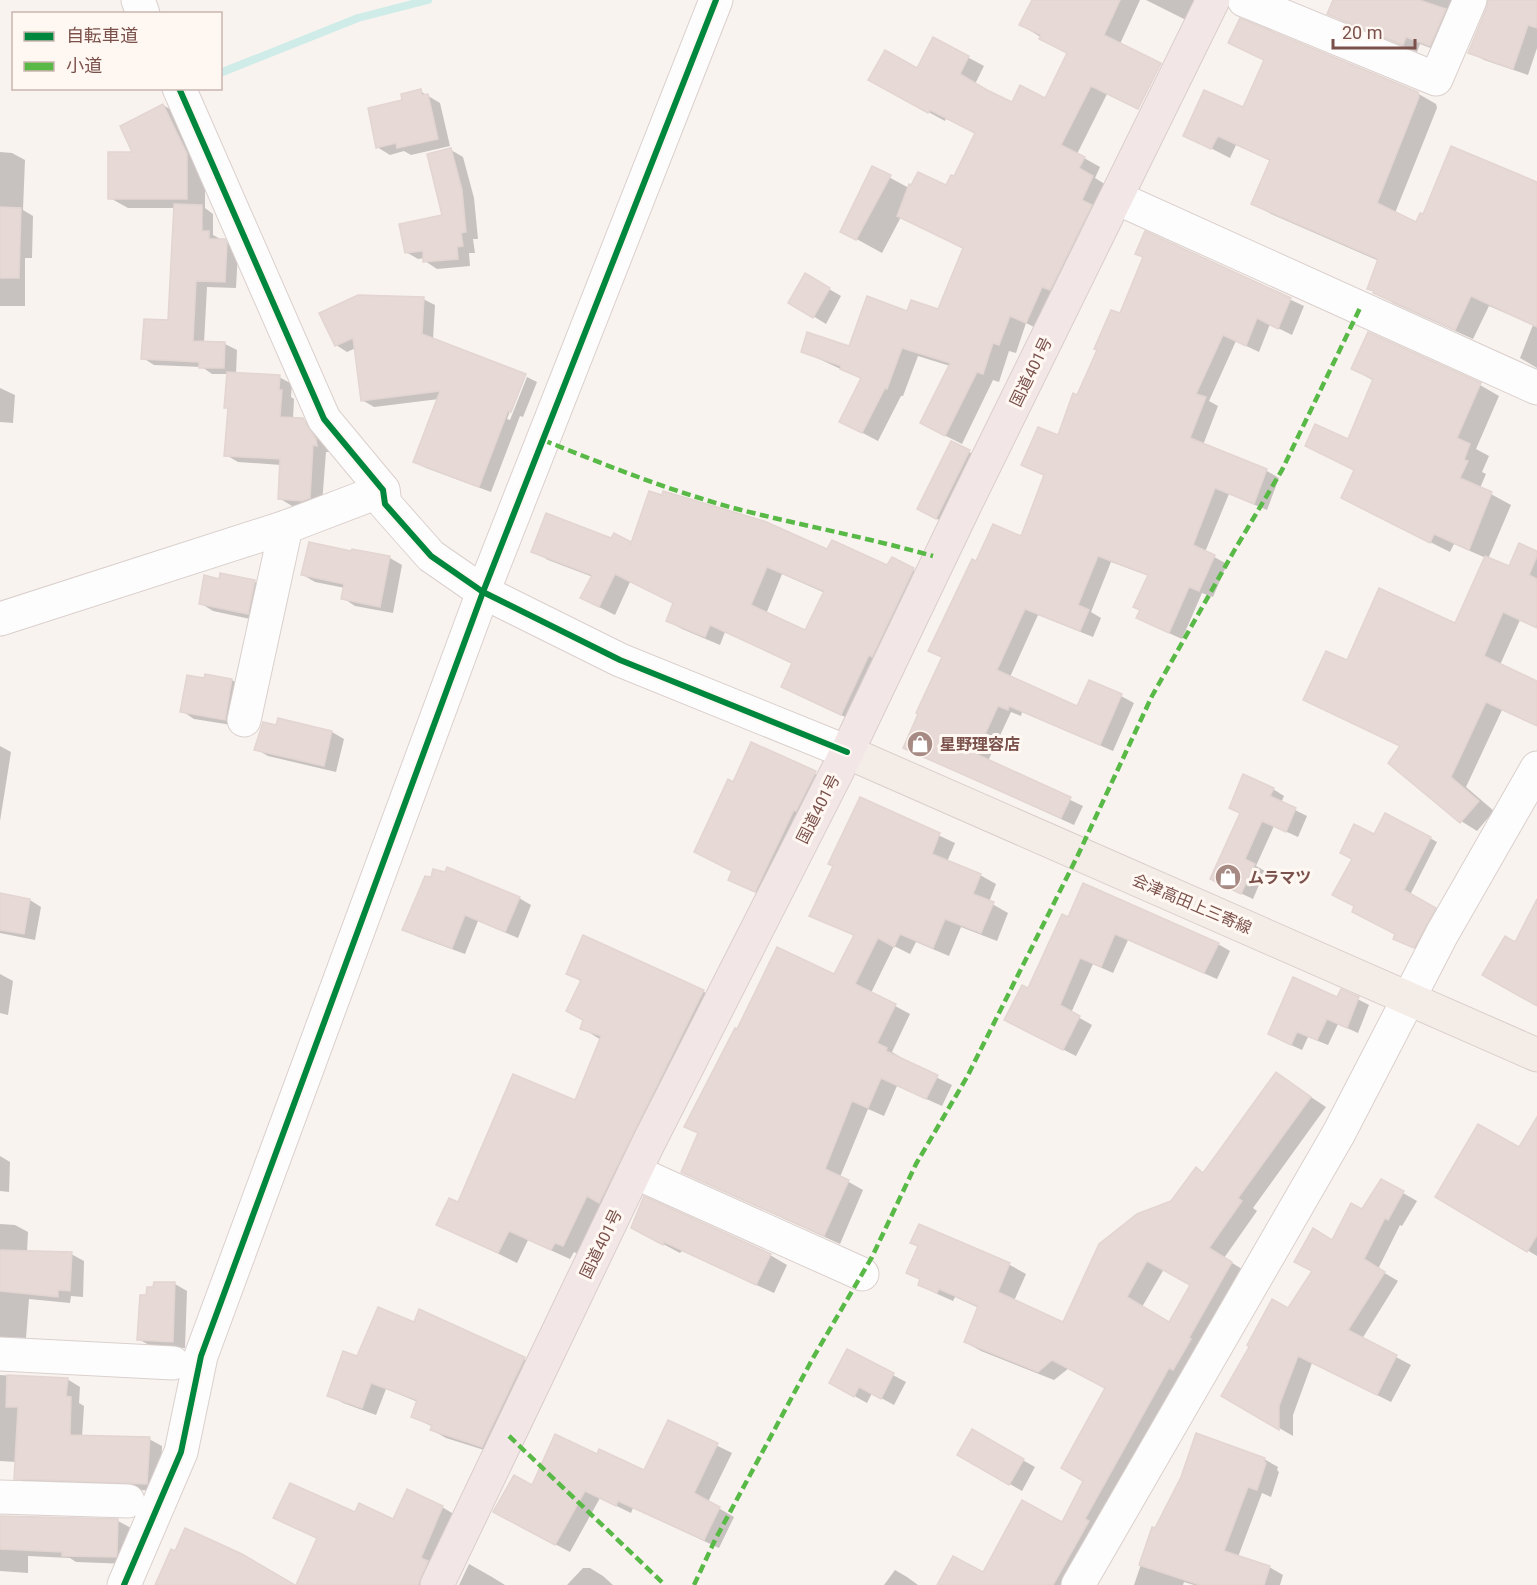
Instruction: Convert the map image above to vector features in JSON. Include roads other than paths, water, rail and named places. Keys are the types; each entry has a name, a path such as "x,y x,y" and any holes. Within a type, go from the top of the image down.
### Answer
{"highway":[{"name":"国道401号","path":"437,1585 635,1172 847,752 965,505 1214,0"}],"main road":[{"name":"会津高田上三寄線","path":"847,752 1537,1055"}],"street":[{"path":"124,1585 181,1452 201,1356 483,592 716,0"},
{"path":"1245,0 1436,80 1470,0"},
{"path":"180,90 324,419 383,490 385,504 431,556 483,592 620,660 847,752"},
{"path":"1117,198 1537,388"},
{"path":"0,619 286,527 383,490"},
{"path":"244,720 286,527"},
{"path":"1078,1585 1339,1133 1442,934 1537,768"},
{"path":"635,1172 862,1274"},
{"path":"0,1354 173,1363"},
{"path":"0,1497 128,1501"}],"waterway":[{"path":"222,72 358,18 428,0"}],"place":[{"name":"星野理容店","path":"920,744"},
{"name":"ムラマツ","path":"1228,877"}]}
